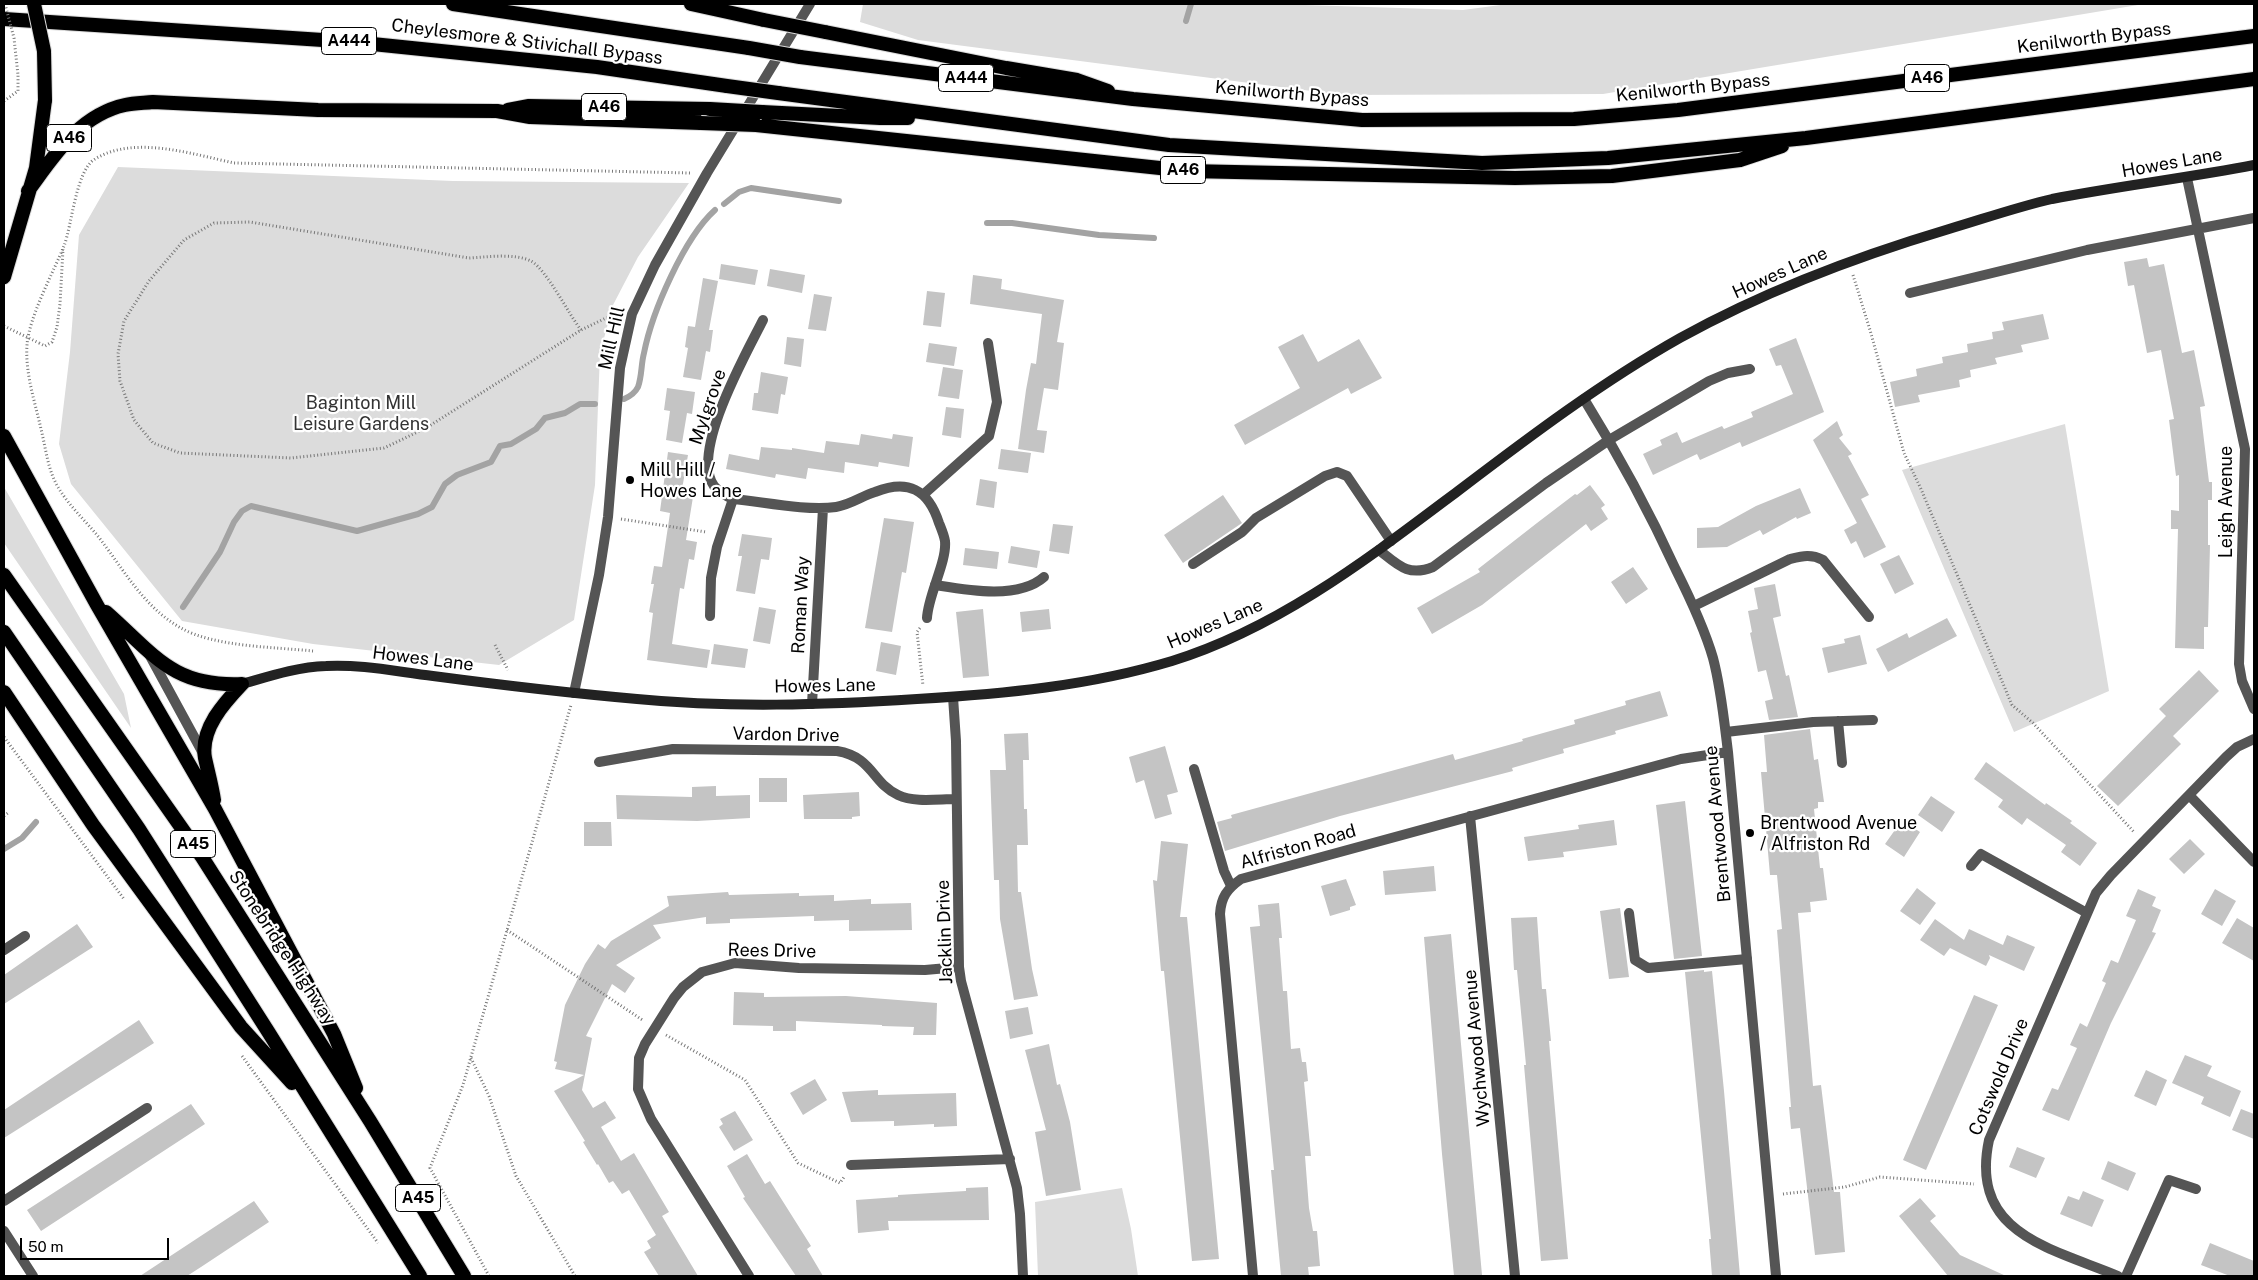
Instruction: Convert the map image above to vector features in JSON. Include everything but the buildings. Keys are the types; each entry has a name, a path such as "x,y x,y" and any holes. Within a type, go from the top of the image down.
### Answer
{"highway":[{"path":"4,277 40,147 45,100 44,51 34,4"},
{"name":"Cheylesmore & Stivichall Bypass","path":"453,4 800,57 1133,100"},
{"name":"A46","path":"691,4 1006,68 1077,80 1133,100"},
{"name":"Cheylesmore & Stivichall Bypass","path":"4,19 372,44 597,67 954,117"},
{"name":"Kenilworth Bypass","path":"1133,100 1362,120 1574,119 1678,110 2254,36"},
{"name":"A46","path":"28,192 73,134 96,116 126,105 153,102 318,110 497,111 529,106 710,109 880,118 954,117 1178,145 1482,163 1608,158 1806,138 2254,78"},
{"name":"A46","path":"497,111 530,117 756,125 1188,170 1515,178 1612,176 1740,160 1806,138"},
{"path":"4,250 14,239"},
{"name":"A45","path":"4,436 97,605 215,809 334,1034 370,1121"},
{"name":"Stonebridge Highway","path":"4,575 202,857 370,1121 464,1276"},
{"path":"97,605 147,651 178,674 199,682 219,685 242,684"},
{"name":"A45","path":"4,632 138,829 269,1033 420,1276"},
{"path":"215,809 205,757 207,738 213,721 226,701 242,684"},
{"path":"4,692 94,825 241,1027 314,1107"}],"main road":[{"name":"Howes Lane","path":"242,684 294,669 345,665 574,693 705,704 812,704 925,699 1010,692 1076,683 1175,660 1222,642 1313,595 1380,550 1486,469 1584,399 1677,340 1778,289 1849,261 1971,222 2050,200 2254,165"}],"street":[{"name":"Mill Hill","path":"574,693 599,575 608,517 620,368 632,314 655,264 707,173 810,4"},
{"name":"Leigh Avenue","path":"2187,178 2250,449 2239,664 2242,681 2254,709"},
{"path":"1910,294 2087,250 2254,218"},
{"name":"Mylgrove","path":"733,499 721,493 714,485 709,473 708,456 717,421 728,392 763,320"},
{"path":"924,494 989,436 996,402 988,343"},
{"path":"1380,550 1397,565 1410,571 1422,571 1433,567 1546,483 1609,440 1708,381 1728,373 1750,369"},
{"name":"Brentwood Avenue","path":"1584,399 1609,440 1664,544 1694,606 1712,657 1726,732 1776,1276"},
{"path":"1193,564 1242,532 1256,518 1330,473 1337,472 1347,476 1392,541"},
{"path":"710,616 711,578 733,499 823,508 838,507 889,487 907,487 924,494 935,510 945,542 935,585 928,605 927,618"},
{"name":"Roman Way","path":"812,704 823,508"},
{"path":"1694,606 1790,559 1804,555 1814,556 1823,560 1870,617"},
{"path":"935,585 980,592 1008,590 1036,584 1044,577"},
{"path":"147,651 205,757"},
{"name":"Jacklin Drive","path":"953,697 956,741 959,967 961,981 1017,1188 1023,1276"},
{"path":"1726,732 1813,722 1873,720"},
{"path":"1838,721 1842,763"},
{"name":"Cotswold Drive","path":"2118,1276 2026,1238 2012,1228 2000,1215 1987,1183 1985,1156 1989,1140 2096,893 2110,875 2226,757 2237,748 2254,739"},
{"name":"Vardon Drive","path":"599,762 673,749 837,751 858,757 897,795 915,799 956,799"},
{"name":"Alfriston Road","path":"1253,1276 1220,914 1221,902 1232,886 1241,879 1470,816 1681,759 1728,752"},
{"path":"1194,769 1224,871 1232,886"},
{"path":"2189,795 2254,862"},
{"name":"Wychwood Avenue","path":"1470,816 1515,1276"},
{"path":"1971,866 1981,854 2087,913"},
{"path":"1629,913 1635,960 1648,968 1747,959"},
{"path":"4,950 25,936"},
{"name":"Rees Drive","path":"749,1276 643,1104 638,1089 639,1058 654,1028 683,987 702,972 722,965 735,963 799,968 925,970 959,967"},
{"path":"4,1201 147,1108"},
{"path":"851,1165 1010,1159"},
{"path":"2126,1276 2170,1180 2196,1189"},
{"path":"4,1231 33,1276"}],"path":[{"path":"4,101 18,91 14,38 5,4"},
{"path":"316,651 204,638 182,629 163,616 132,584 98,537 64,497 53,477 28,365 26,344 47,284 64,246 82,178 88,165 98,157 124,149 160,147 234,163 707,173"},
{"path":"581,330 541,270 530,260 505,256 469,258 250,222 214,223 184,240 150,281 124,321 118,354 120,381 134,420 154,443 180,454 291,458 384,448 426,428 581,330 606,318"},
{"path":"4,326 45,346 52,342 57,327 64,246"},
{"path":"1849,261 1904,453 1922,489 2012,705 2032,724 2128,828 2145,839"},
{"path":"608,517 722,534"},
{"path":"925,699 917,632 927,618"},
{"path":"495,645 505,662"},
{"path":"489,1276 430,1168 463,1085 574,693"},
{"path":"4,816 8,812"},
{"path":"507,930 654,1028 745,1080 798,1163 840,1183 851,1165"},
{"path":"470,1058 489,1096 516,1176 574,1276"},
{"path":"1769,1195 1845,1187 1880,1177 1967,1185 1987,1183"}],"green space":[{"path":"863,4 1273,4 1463,10 1508,4 2144,4 1603,94 1342,95 918,40 860,22"},
{"name":"Baginton Mill Leisure Gardens","path":"118,167 453,181 689,183 638,257 613,305 600,353 595,485 574,620 499,665 313,644 182,621 71,484 59,444 70,352 79,235"},
{"path":"2065,424 2109,691 2014,732 1902,470"},
{"path":"4,487 124,694 131,728 4,543"},
{"path":"1122,1188 1131,1229 1138,1276 1038,1276 1035,1202"}],"waterway":[{"path":"1186,21 1191,4"},
{"path":"724,204 739,192 751,188 839,201"},
{"path":"624,399 633,394 638,387 648,336 671,277 692,238 715,210"},
{"path":"987,223 1012,223 1099,235 1154,238"},
{"path":"183,607 220,552 234,522 242,511 251,506 357,531 418,514 432,507 445,484 457,475 491,462 500,446 511,444 536,429 545,418 565,413 580,404 595,404"},
{"path":"4,849 22,838 36,822"}],"place":[{"name":"Mill Hill / Howes Lane","path":"630,480"},
{"name":"Brentwood Avenue / Alfriston Rd","path":"1750,833"}]}
